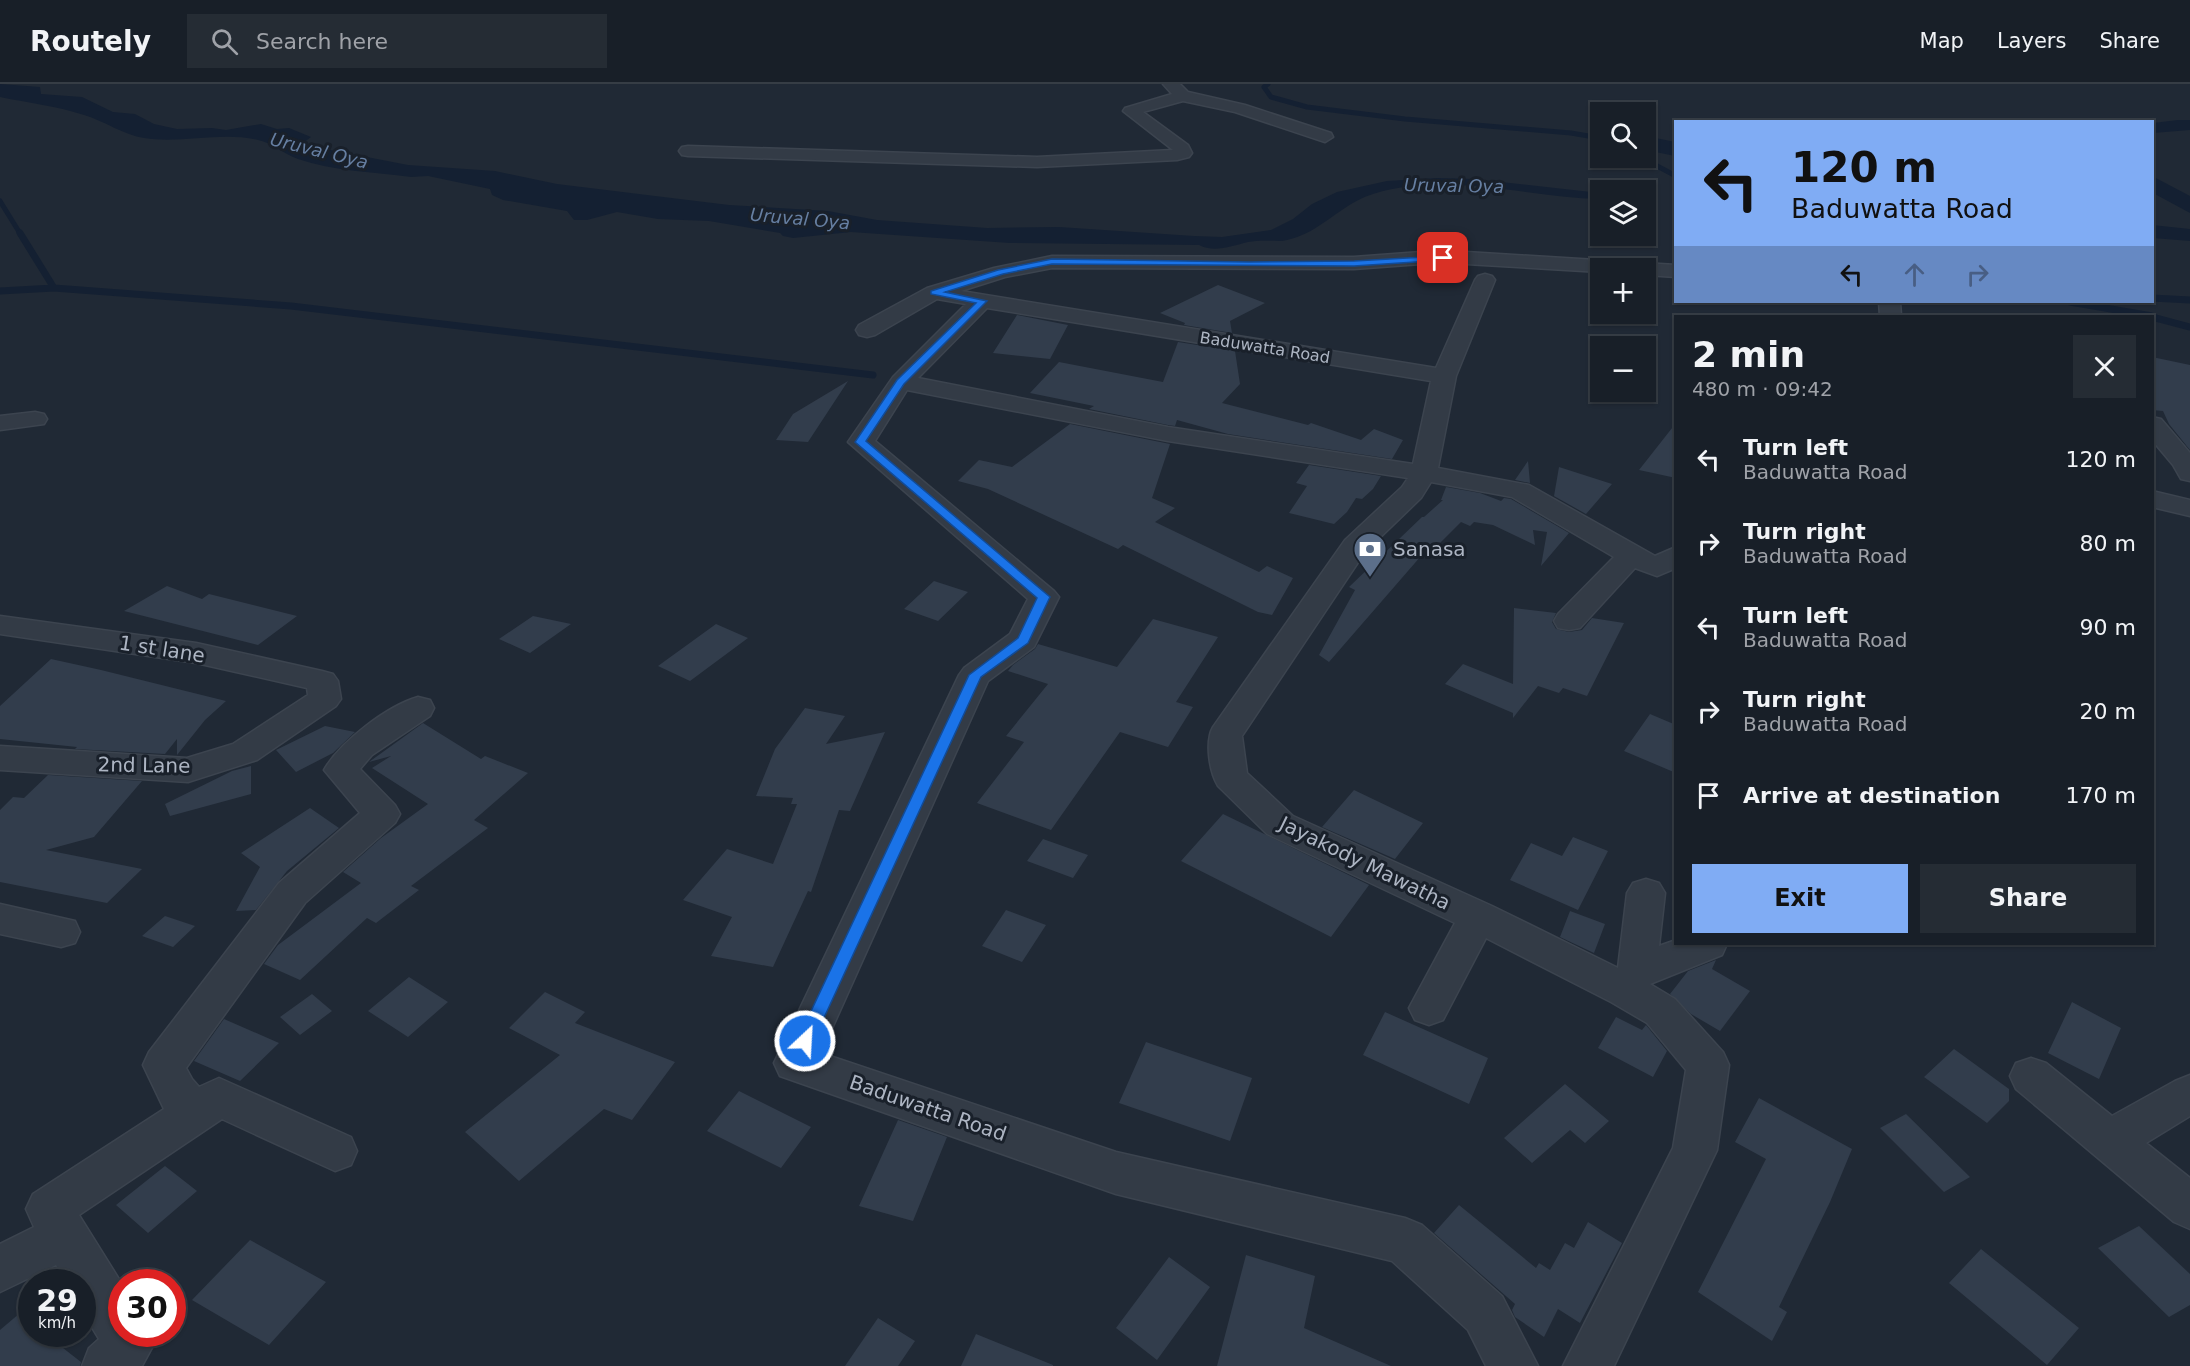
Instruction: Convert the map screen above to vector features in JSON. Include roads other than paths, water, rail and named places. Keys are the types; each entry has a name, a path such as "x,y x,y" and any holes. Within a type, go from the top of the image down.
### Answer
{"street":[{"path":"688,151 1037,162 1177,155 1183,153 1182,149 1131,111 1177,90 1325,137"},
{"path":"867,330 934,292 1001,272 1052,262 1354,263 1421,258 1466,258 1590,265"},
{"path":"1656,270 1674,271"},
{"path":"1417,472 1444,376 1485,280"},
{"name":"Baduwatta Road","path":"934,292 1444,376"},
{"name":"Baduwatta Road","path":"982,301 901,382 861,442 1044,597 1023,640 975,675 795,1063 1116,1173 1405,1241 1485,1313 1513,1366"},
{"path":"901,382 1168,434 1417,472 1520,491 1631,555 1657,567 1674,556"},
{"path":"0,423 35,419"},
{"path":"2154,426 2185,463 2190,473"},
{"name":"Jayakody Mawatha","path":"1417,472 1412,492 1356,546 1225,735 1230,777 1280,825 1478,917 1630,980 1708,1065 1695,1150 1588,1366"},
{"path":"2154,500 2190,508"},
{"path":"1569,621 1631,555"},
{"name":"1 st lane","path":"0,626 196,653 322,681"},
{"name":"2nd Lane","path":"0,758 188,770 245,752 325,699 322,681"},
{"path":"196,1113 176,1092 164,1065 292,893 382,814 341,770 360,747 418,708"},
{"path":"1630,980 1646,893"},
{"path":"1429,1008 1478,917"},
{"path":"0,919 61,932"},
{"path":"1630,980 1706,945"},
{"path":"2031,1076 2190,1208"},
{"path":"2109,1141 2190,1094"},
{"path":"108,1308 50,1209 219,1097 335,1151"},
{"path":"0,1269 65,1236"},
{"path":"107,1366 126,1347"}],"water":[{"path":"0,84 40,87 41,94 82,97 113,112 135,114 154,124 177,129 226,130 261,124 277,129 289,128 311,137 303,143 305,145 408,165 495,171 557,184 729,205 828,211 877,220 987,228 1059,227 1222,237 1271,230 1293,219 1312,204 1337,192 1387,181 1438,178 1474,179 1590,192 1590,198 1457,185 1401,188 1365,197 1311,231 1293,239 1252,241 1217,249 1199,245 1010,243 851,232 793,238 780,233 709,221 658,219 617,212 587,220 574,220 567,211 503,200 492,195 490,189 428,176 411,177 325,166 293,157 263,141 244,138 215,137 172,140 144,138 74,112 0,97"},
{"path":"2190,120 2190,130 2154,133 2154,123"},
{"path":"1656,138 1674,142 1674,156 1656,152"},
{"path":"2154,177 2190,196 2190,213 2154,194"},
{"path":"2154,225 2190,229 2190,241 2154,238"}],"waterway":[{"name":"Uruval Oya","path":"1268,84 1264,87 1271,97 1307,107 1405,119 1590,136"},
{"name":"Uruval Oya","path":"1656,165 1674,175"},
{"path":"0,201 21,235"},
{"path":"20,233 54,288"},
{"path":"0,291 54,288"},
{"path":"54,288 291,306 873,375"},
{"path":"2154,298 2190,300"},
{"name":"Uruval Oya","path":"2076,303 2146,315"},
{"name":"Uruval Oya","path":"2154,318 2190,327"}],"place":[{"name":"Sanasa","path":"1370,578"}]}
